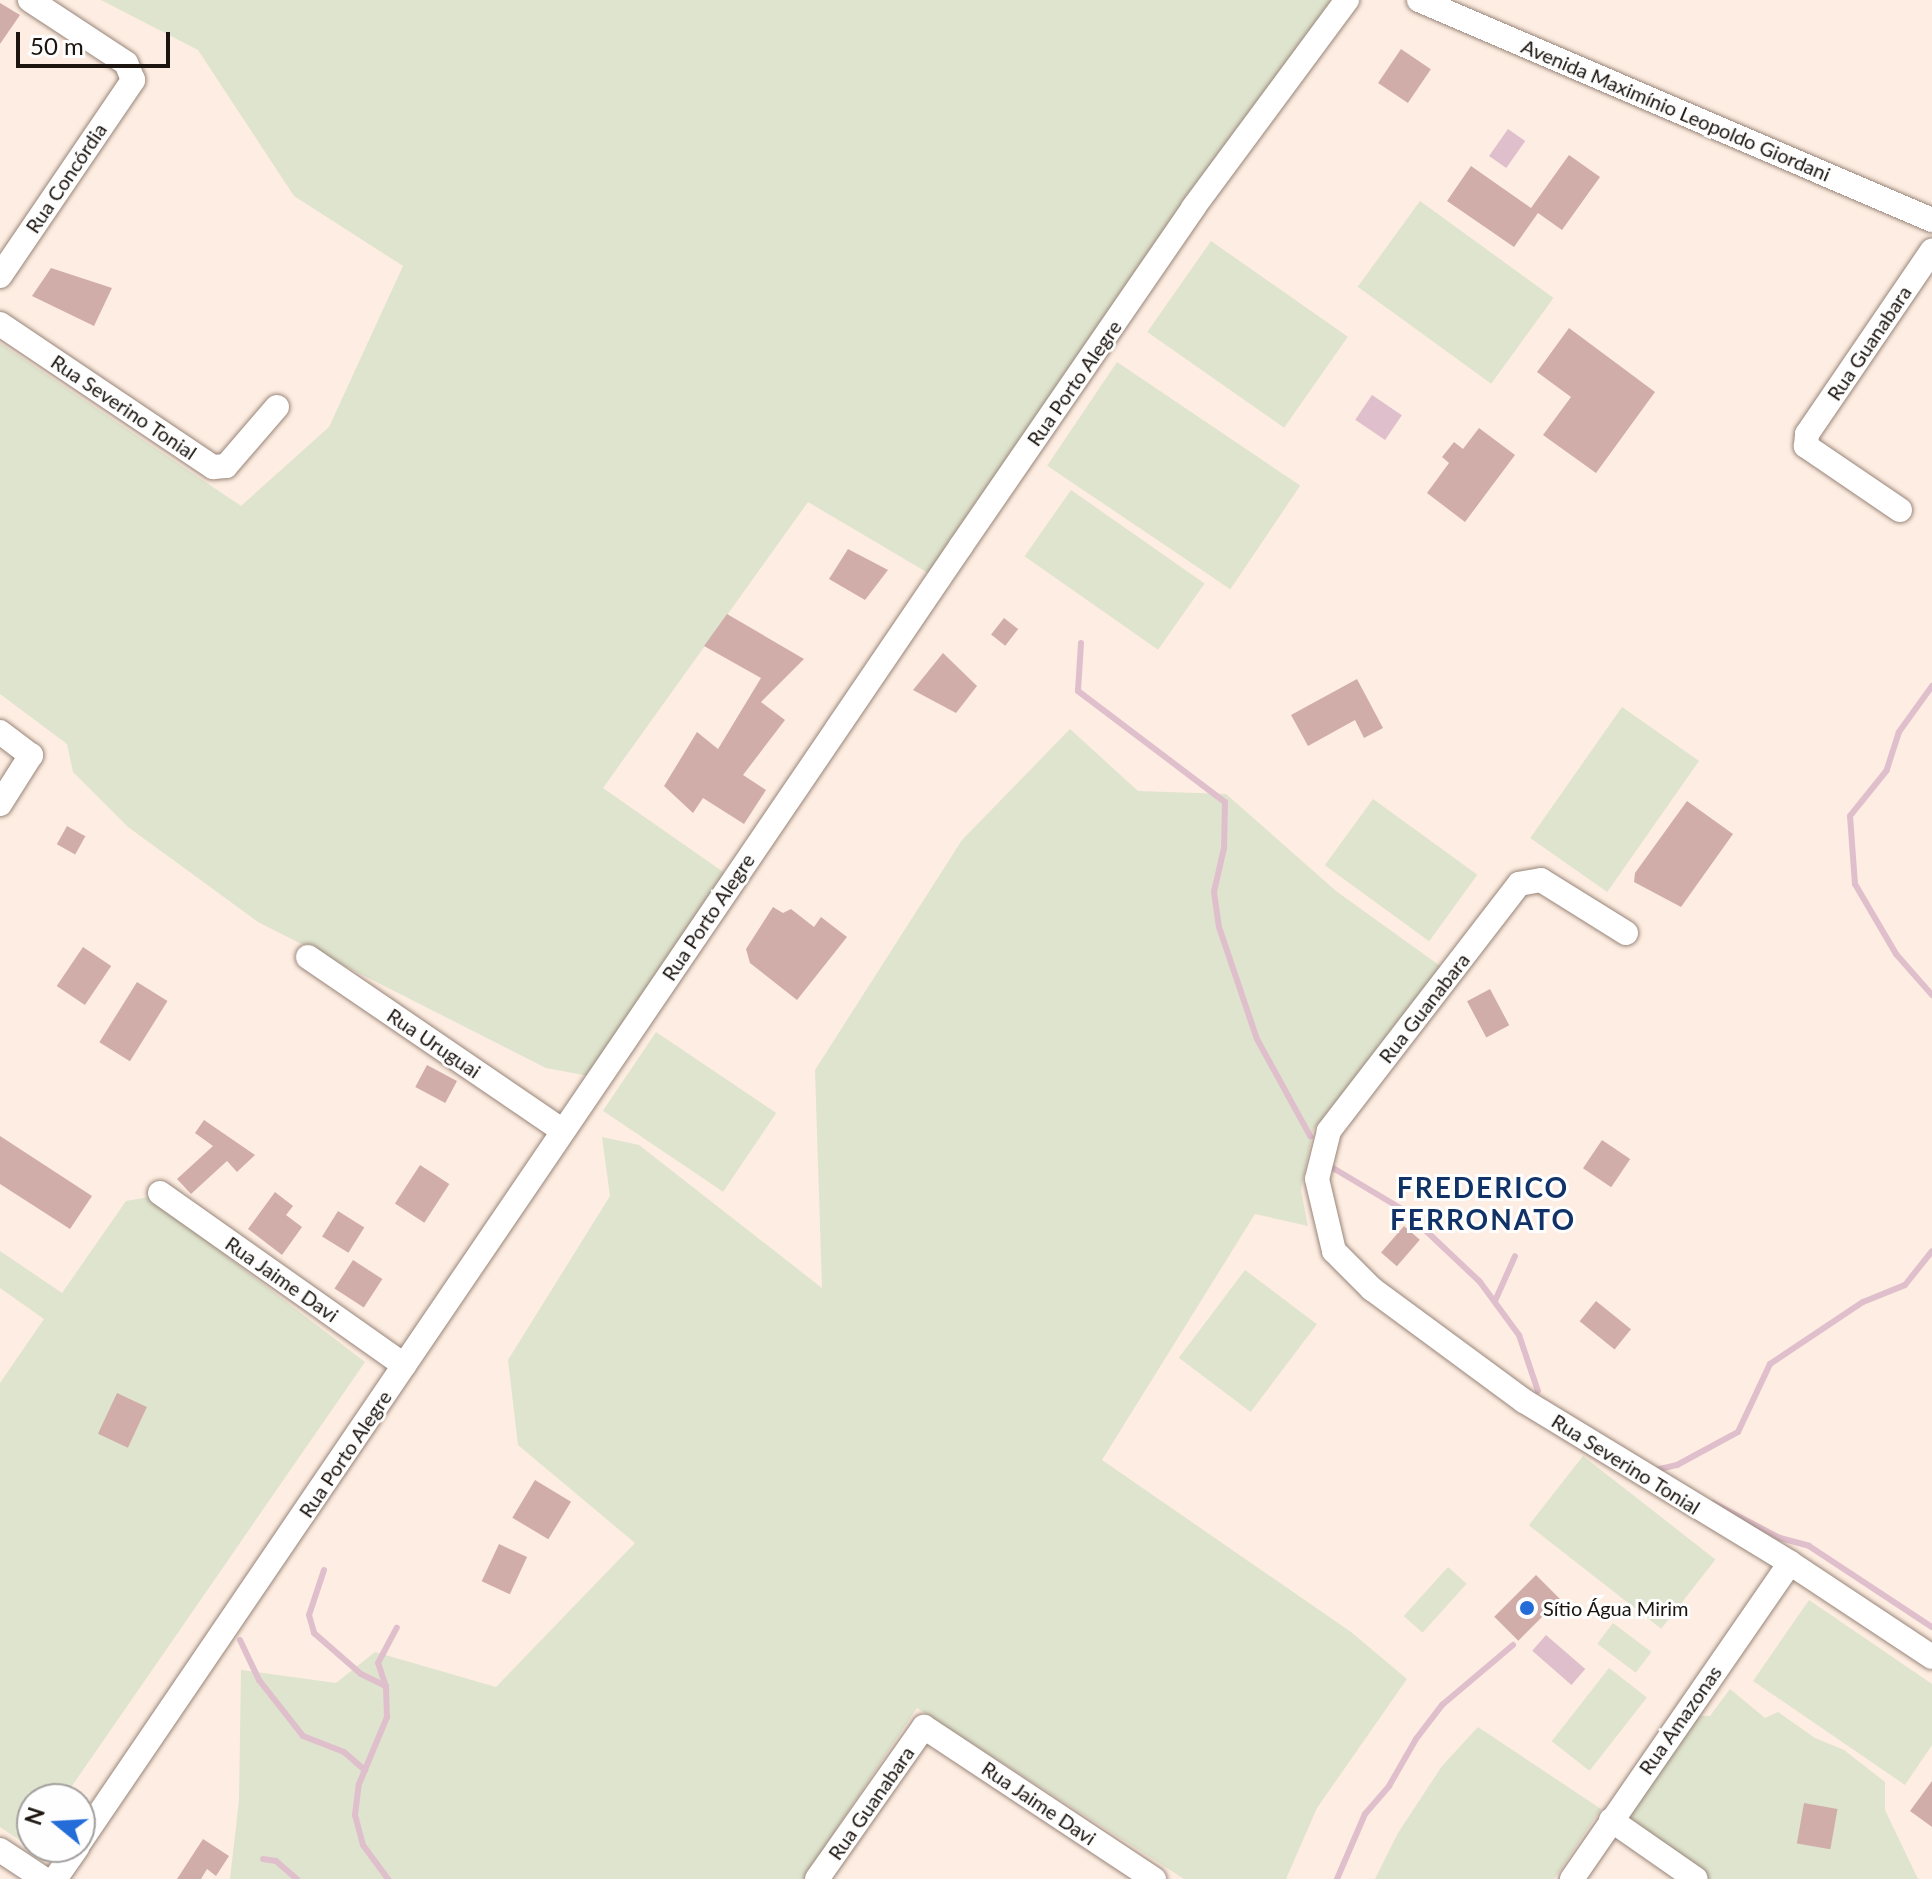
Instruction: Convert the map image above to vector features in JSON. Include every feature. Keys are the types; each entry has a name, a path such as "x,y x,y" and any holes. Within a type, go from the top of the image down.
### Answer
{"street":[{"name":"Rua Concórdia","path":"0,276 133,80 126,63 30,0"},
{"name":"Rua Porto Alegre","path":"96,1818 560,1129 1193,208 1347,0"},
{"name":"Avenida Maximínio Leopoldo Giordani","path":"1419,0 1932,220"},
{"name":"Rua Guanabara","path":"1900,510 1806,446 1807,434 1932,251"},
{"name":"Rua Severino Tonial","path":"0,324 213,467 226,466 277,407"},
{"path":"0,732 31,755 0,804"},
{"name":"Rua Guanabara","path":"1334,1251 1317,1179 1329,1131 1519,884 1541,880 1626,933"},
{"name":"Rua Uruguai","path":"308,957 560,1129"},
{"name":"Rua Jaime Davi","path":"160,1193 404,1365"},
{"name":"Rua Severino Tonial","path":"1334,1251 1372,1289 1524,1401 1790,1563 1932,1657"},
{"name":"Rua Amazonas","path":"1572,1879 1790,1563"},
{"name":"Rua Guanabara","path":"817,1879 924,1727"},
{"name":"Rua Jaime Davi","path":"924,1727 1154,1879"},
{"path":"1611,1820 1696,1879"},
{"path":"0,1850 44,1879"}],"green space":[{"path":"101,0 1355,0 945,583 808,502 603,788 739,883 605,1079 546,1068 258,922 128,827 73,772 67,744 0,694 0,343 241,506 329,427 403,266 294,196 198,50"},
{"path":"1420,201 1553,298 1491,384 1358,287"},
{"path":"1211,241 1348,337 1284,428 1147,332"},
{"path":"1117,362 1300,486 1230,589 1047,466"},
{"path":"1071,490 1205,583 1158,650 1025,556"},
{"path":"1622,707 1699,761 1607,892 1530,838"},
{"path":"1070,729 1138,791 1226,794 1336,891 1443,968 1313,1130 1301,1190 1308,1226 1255,1214 1102,1460 1351,1632 1407,1679 1317,1808 1286,1879 1184,1879 917,1708 803,1879 230,1879 239,1800 241,1670 336,1683 375,1652 496,1687 635,1543 518,1445 508,1360 610,1196 602,1137 639,1145 822,1288 815,1070 962,840"},
{"path":"1373,799 1477,875 1429,941 1325,865"},
{"path":"656,1032 776,1113 723,1192 603,1111"},
{"path":"149,1197 365,1362 74,1783 16,1783 16,1838 0,1827 0,1383 44,1319 0,1288 0,1251 62,1293 126,1201"},
{"path":"1245,1270 1317,1324 1251,1412 1179,1358"},
{"path":"1583,1456 1715,1559 1661,1629 1529,1525"},
{"path":"1448,1567 1467,1584 1422,1633 1404,1616"},
{"path":"1809,1600 1932,1684 1932,1745 1905,1785 1753,1681"},
{"path":"1613,1623 1651,1652 1636,1673 1597,1644"},
{"path":"1609,1668 1647,1698 1590,1771 1552,1741"},
{"path":"1730,1689 1765,1718 1778,1712 1815,1738 1844,1750 1885,1782 1885,1810 1918,1879 1687,1879 1615,1832 1696,1716 1710,1716"},
{"path":"1478,1727 1601,1809 1554,1879 1375,1879 1398,1833 1442,1766"}],"shaded area":[{"path":"1508,129 1525,141 1506,168 1489,156"},
{"path":"1372,395 1402,415 1385,440 1355,420"},
{"path":"1546,1635 1585,1669 1571,1685 1532,1651"}],"building":[{"path":"0,3 20,15 0,44"},
{"path":"1401,49 1431,69 1408,103 1378,83"},
{"path":"1569,155 1600,177 1562,230 1538,213 1514,247 1447,201 1471,166 1531,208"},
{"path":"51,268 112,288 94,326 32,296"},
{"path":"1569,328 1655,392 1596,473 1543,435 1571,397 1537,372"},
{"path":"1479,428 1515,455 1465,522 1427,493 1449,463 1442,457 1454,442 1463,449"},
{"path":"848,549 888,570 865,600 829,579"},
{"path":"727,614 804,659 761,702 785,720 743,775 766,790 744,824 703,798 693,813 664,786 697,732 718,749 761,678 704,646"},
{"path":"1004,618 1018,629 1005,646 991,635"},
{"path":"943,653 977,686 956,713 913,690"},
{"path":"1357,679 1383,728 1364,738 1355,720 1308,746 1291,715"},
{"path":"1687,801 1733,834 1681,907 1634,882 1635,873"},
{"path":"67,826 85,836 75,855 57,844"},
{"path":"773,907 783,913 791,909 814,927 821,917 847,937 797,1000 750,963 746,949"},
{"path":"83,947 111,966 85,1005 57,986"},
{"path":"137,982 168,1001 130,1061 99,1042"},
{"path":"1490,989 1509,1025 1486,1037 1467,1001"},
{"path":"427,1065 457,1081 445,1103 415,1087"},
{"path":"204,1120 255,1155 237,1172 227,1161 191,1194 177,1179 213,1146 195,1133"},
{"path":"0,1136 92,1196 70,1229 0,1184"},
{"path":"1602,1140 1630,1159 1611,1187 1583,1168"},
{"path":"420,1165 449,1184 424,1223 395,1204"},
{"path":"275,1192 293,1206 286,1215 302,1227 282,1255 248,1229"},
{"path":"338,1211 364,1227 348,1253 322,1236"},
{"path":"1404,1226 1420,1240 1397,1266 1381,1252"},
{"path":"353,1260 382,1279 364,1308 334,1289"},
{"path":"1596,1301 1631,1329 1615,1350 1580,1321"},
{"path":"117,1393 147,1407 128,1448 98,1434"},
{"path":"535,1480 571,1502 548,1539 512,1518"},
{"path":"499,1544 527,1557 510,1594 482,1581"},
{"name":"Sítio Água Mirim","path":"1536,1575 1560,1599 1518,1641 1494,1617"},
{"path":"1932,1781 1932,1827 1910,1811"},
{"path":"1804,1803 1837,1809 1830,1849 1797,1843"},
{"path":"203,1839 229,1856 216,1876 207,1869 201,1879 177,1879"}],"waterway":[{"path":"1081,643 1078,691 1225,802 1224,848 1214,892 1219,927 1257,1039 1310,1136"},
{"path":"1932,686 1899,732 1887,770 1850,816 1855,884 1896,954 1932,995"},
{"path":"1333,1168 1405,1211 1480,1282 1519,1335 1538,1391"},
{"path":"1651,1471 1677,1465 1738,1432 1770,1364 1863,1302 1905,1285 1932,1251"},
{"path":"1495,1301 1515,1256"},
{"path":"1713,1503 1780,1538 1809,1546 1932,1627"},
{"path":"324,1570 309,1615 314,1633 361,1674 386,1686"},
{"path":"388,1879 363,1845 355,1815 359,1784 387,1717 386,1687 378,1663 397,1628"},
{"path":"240,1640 259,1680 303,1736 344,1752 365,1770"},
{"path":"1337,1879 1365,1814 1389,1786 1416,1739 1442,1705 1513,1645"},
{"path":"263,1859 276,1861 297,1879"}],"place":[{"name":"Sítio Água Mirim","path":"1527,1608"}],"district":[{"name":"FREDERICO FERRONATO","path":"1483,1203"}]}
